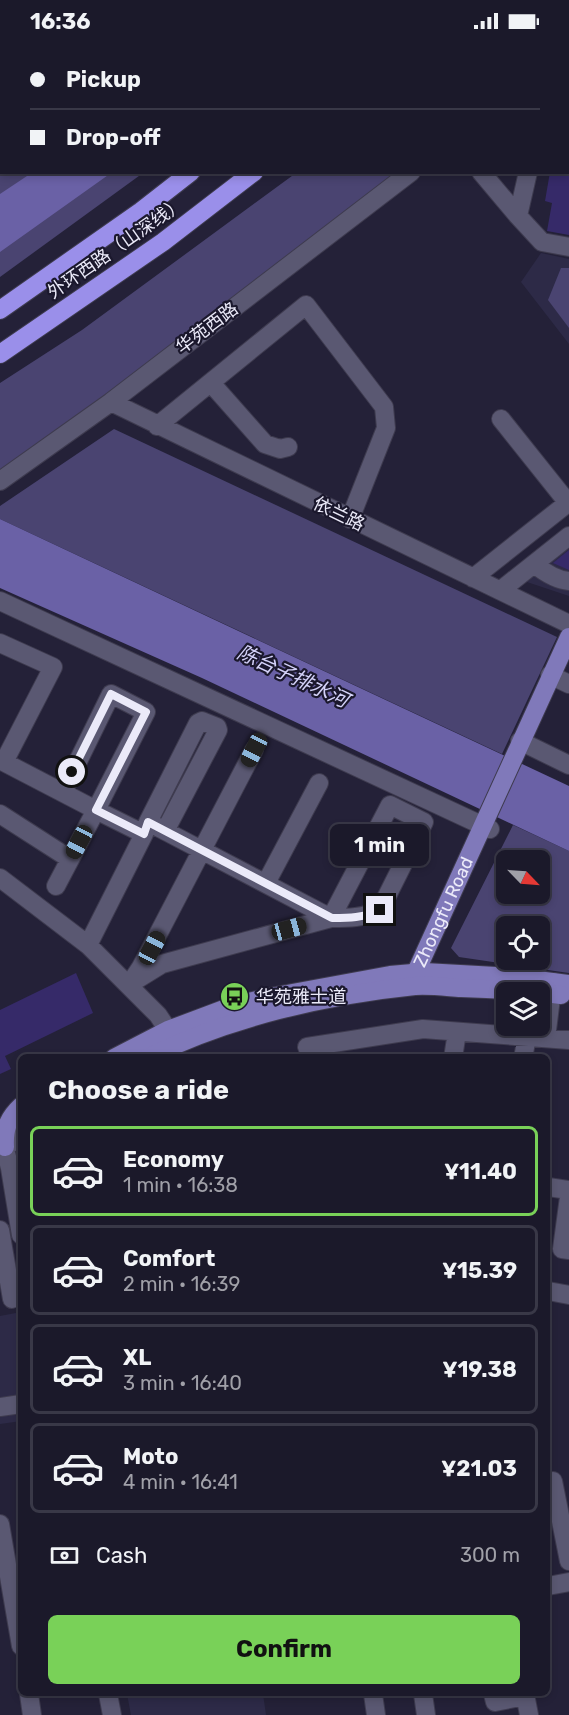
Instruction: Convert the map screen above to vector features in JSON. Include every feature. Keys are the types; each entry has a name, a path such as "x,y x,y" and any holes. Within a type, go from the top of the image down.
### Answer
{"highway":[{"name":"外环西路（山深线）","path":"0,310 141,212 188,174"},
{"name":"外环西路（山深线）","path":"0,354 163,242 251,174"}],"main road":[{"name":"Zhongfu Road","path":"559,680 569,637"},
{"name":"Zhongfu Road","path":"421,969 522,748 559,680 569,654"},
{"path":"421,969 458,988 560,989"},
{"path":"154,1054 215,1011 265,998 390,983 421,969 514,977 560,989"},
{"path":"130,1054 171,1044"}],"street":[{"name":"华苑西路","path":"0,481 111,402 408,174"},
{"path":"483,174 542,242 569,247"},
{"path":"518,216 528,174"},
{"path":"157,426 306,306 384,407 386,428 350,519"},
{"path":"210,383 265,444 280,448 288,447"},
{"name":"依兰路","path":"111,402 569,624"},
{"path":"472,578 568,503 501,419"},
{"path":"501,590 569,536"},
{"path":"534,564 562,581 569,581"},
{"path":"0,601 487,825"},
{"path":"0,642 53,667 2,761 96,810 146,828 165,831 332,918"},
{"path":"56,886 146,712 111,694 63,792"},
{"path":"88,945 198,723 202,721 217,727 218,730 165,831"},
{"path":"522,748 569,765"},
{"path":"128,985 141,967 254,750"},
{"path":"266,883 319,783"},
{"path":"128,985 162,964 332,918 353,918 380,910 424,822 390,805 332,918"},
{"path":"0,814 70,859"},
{"path":"0,878 88,945 158,1015 171,1044"},
{"path":"546,1038 560,989"},
{"path":"307,1047 423,1029 569,1040"},
{"path":"454,1054 457,1032"},
{"path":"524,1054 527,1037"},
{"path":"10,1123 18,1174 18,1199"},
{"path":"550,1187 569,1190"},
{"path":"569,1197 562,1248 569,1250"},
{"path":"0,1230 11,1299"},
{"path":"0,1407 18,1404"},
{"path":"553,1481 569,1561"},
{"path":"0,1524 4,1566 18,1619"},
{"path":"550,1586 569,1582"},
{"path":"29,1696 32,1715"},
{"path":"102,1696 105,1715"},
{"path":"108,1696 112,1715"},
{"path":"373,1696 376,1715"},
{"path":"423,1696 426,1715"},
{"path":"494,1696 495,1702 521,1696"},
{"path":"525,1696 529,1715"}],"shaded area":[{"path":"0,174 142,174 0,277"},
{"path":"295,174 398,174 152,362 0,470 0,383 82,330"},
{"path":"541,253 569,259 569,344 521,282"},
{"path":"561,268 569,268 569,328 548,300"},
{"path":"114,429 557,637 502,754 0,519 0,506"},
{"path":"569,529 569,596 509,576"},
{"path":"513,825 569,851 569,973 548,970 550,916 496,916 496,962 459,957 451,948 496,859 496,904 550,904 550,850 500,850"},
{"path":"18,1313 18,1421 0,1424 0,1316"},
{"path":"127,1696 263,1696 266,1715 131,1715"}],"water":[{"path":"30,174 110,174 0,252 0,194"},
{"name":"陈台子排水河","path":"0,519 569,786 569,851 202,678 0,588"}],"building":[{"path":"550,174 569,174 569,235 547,231 552,203 545,201"},
{"path":"569,550 569,570 553,563"},
{"path":"76,973 93,1013 5,1056 11,1069 0,1074 0,1010"}],"place":[{"name":"华苑雅士道","path":"235,997"}],"route":[{"path":"72,772 111,694 146,712 96,810 144,834 148,822 332,918 353,918 380,910"}]}
